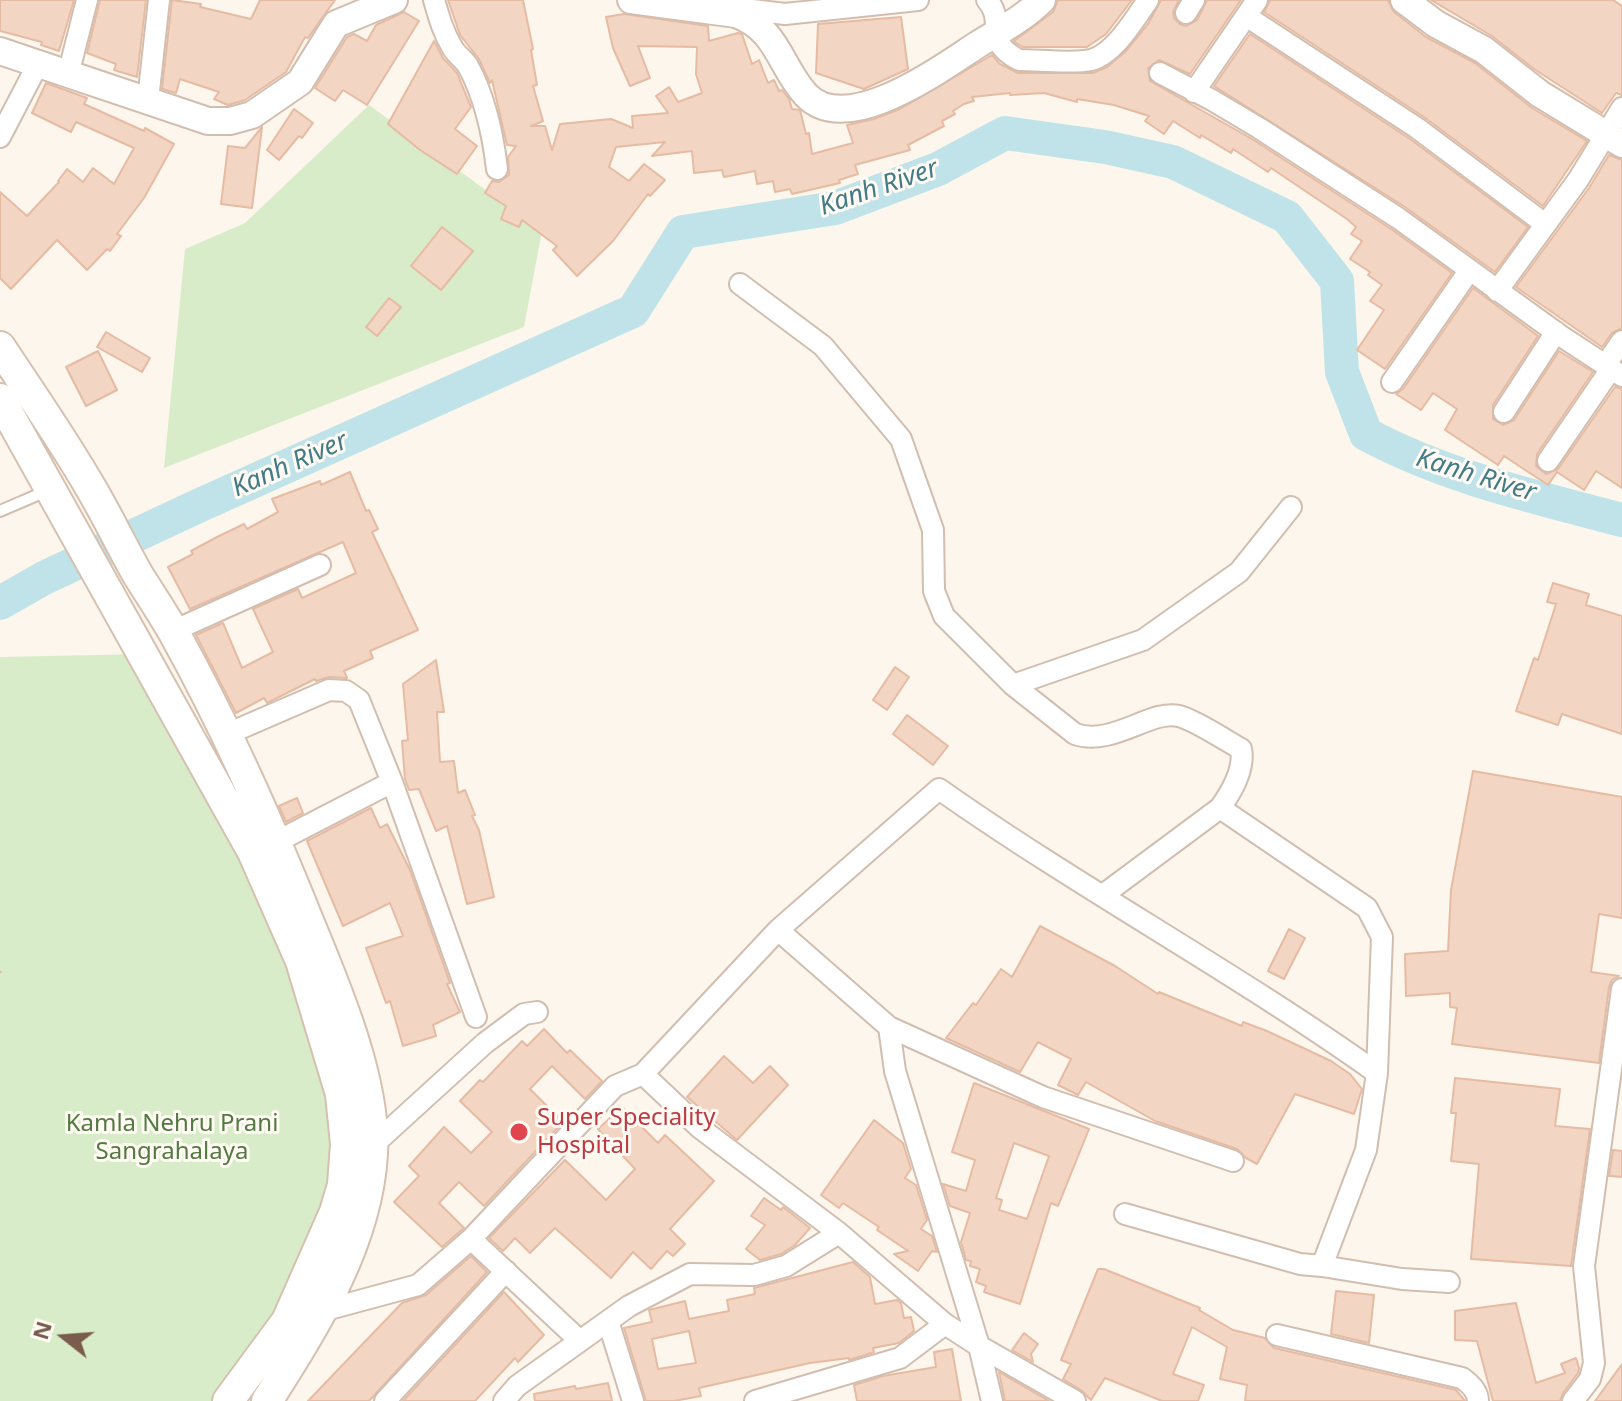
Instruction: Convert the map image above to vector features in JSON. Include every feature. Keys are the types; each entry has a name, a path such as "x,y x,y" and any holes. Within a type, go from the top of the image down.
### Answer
{"main road":[{"path":"0,347 91,488 136,572 173,631 225,735 276,842 350,1032 367,1094 372,1146 368,1194 360,1221 323,1310 267,1401"},
{"path":"0,399 253,852 301,961 341,1094 346,1144 343,1185 335,1212 287,1321 228,1401"}],"street":[{"path":"68,75 87,0"},
{"path":"148,100 159,0"},
{"path":"0,51 208,121 230,121 252,115 300,82 340,12 394,0"},
{"path":"434,0 441,26 453,51 467,64 481,101 493,137 497,169"},
{"path":"631,0 785,14 918,0"},
{"path":"987,0 996,15 994,34 1003,50 1019,60 1094,59 1125,34 1148,0"},
{"path":"1404,0 1436,24 1484,50 1540,94 1614,139"},
{"path":"736,8 773,41 805,94 817,104 849,110 919,84 994,34 1029,5"},
{"path":"1194,92 1252,8 1545,224"},
{"path":"0,137 38,64"},
{"path":"1160,73 1259,128 1398,218 1497,291 1613,370"},
{"path":"1497,291 1578,180 1614,139 1622,108"},
{"path":"1392,382 1469,271"},
{"path":"740,284 823,346 901,439 933,530 934,591 944,616 1013,685 1075,734 1085,737 1100,737 1166,716 1179,715 1241,749 1244,762 1220,808 1103,895"},
{"path":"1504,412 1556,332"},
{"path":"1548,461 1613,370 1622,341"},
{"path":"1013,685 1143,640 1239,572 1291,507"},
{"path":"173,631 320,565"},
{"path":"225,735 329,690 346,691 359,700 392,782 476,1017"},
{"path":"276,842 392,782"},
{"path":"287,1321 418,1285 471,1239 615,1086 643,1074 778,930 939,789 1022,847 1103,895 1377,1073"},
{"path":"1220,808 1367,908 1382,937 1377,1073 1366,1150 1322,1266"},
{"path":"778,930 889,1027 1043,1097 1233,1161"},
{"path":"1573,1401 1590,1379 1594,1363 1584,1266 1622,989"},
{"path":"372,1146 485,1043 524,1014 537,1012"},
{"path":"889,1027 895,1071 979,1346 992,1401"},
{"path":"643,1074 700,1128 839,1233 945,1324 1075,1401"},
{"path":"1125,1214 1300,1264 1402,1279 1449,1282"},
{"path":"504,1401 517,1386 629,1306 690,1274 754,1275 765,1272 786,1266 839,1233"},
{"path":"471,1239 580,1341"},
{"path":"385,1401 506,1271"},
{"path":"608,1321 633,1401"},
{"path":"755,1401 900,1358 945,1324"},
{"path":"1277,1335 1462,1378 1470,1384 1478,1401"}],"lane":[{"path":"0,511 54,498"}],"green space":[{"path":"369,105 542,231 524,327 164,468 185,249 245,223"},
{"name":"Kamla Nehru Prani Sangrahalaya","path":"145,654 301,961 343,1185 228,1401 0,1401 0,657"}],"building":[{"path":"0,0 74,0 59,51 41,45 42,42 0,31"},
{"path":"100,0 146,0 137,77 114,70 116,64 87,53"},
{"path":"172,0 201,4 200,7 251,19 260,0 335,0 308,38 305,37 286,72 245,100 228,105 214,99 219,92 180,79 176,93 162,89"},
{"path":"448,0 523,0 533,49 537,85 533,86 543,121 531,126 545,126 552,150 560,124 611,119 633,128 632,116 668,113 656,96 669,87 678,102 702,93 696,74 697,47 638,46 650,78 630,86 613,48 606,17 624,14 708,26 709,41 742,34 752,64 759,60 768,83 774,80 779,91 782,90 789,99 792,109 800,110 806,134 809,133 812,154 853,143 847,125 900,109 992,55 1000,64 1018,73 1093,73 1107,67 1125,52 1148,24 1161,0 1179,0 1173,12 1174,18 1186,26 1197,20 1207,0 1241,0 1190,74 1159,60 1148,68 1150,81 1252,139 1391,229 1452,273 1385,369 1357,350 1384,310 1370,301 1382,285 1368,275 1370,272 1350,259 1362,241 1351,234 1356,227 1347,219 1271,168 1268,172 1233,149 1231,153 1173,121 1164,134 1145,121 1149,116 1114,105 1077,99 1077,102 1044,93 1010,93 972,97 974,101 964,104 953,111 955,114 942,121 944,126 908,145 910,150 855,165 858,174 839,180 840,183 792,194 790,189 775,192 773,181 757,184 755,171 724,177 722,170 694,173 692,151 652,156 665,142 616,147 609,167 629,181 644,164 665,180 650,196 648,194 613,241 577,276 553,250 557,246 522,220 519,227 501,219 506,206 485,193 492,181 499,182 509,175 508,157 516,146 507,145 492,80 490,83 479,59 460,35"},
{"path":"1058,0 1132,0 1106,34 1087,47 1023,47 1014,41 1053,12"},
{"path":"1270,0 1388,0 1394,12 1426,37 1475,63 1532,108 1587,141 1543,206 1424,117 1264,12"},
{"path":"1431,0 1613,0 1622,6 1622,95 1616,93 1602,113 1534,69 1492,36"},
{"path":"404,12 419,21 367,105 343,90 335,101 315,88 347,37 354,34 367,41 376,25"},
{"path":"901,17 908,69 864,89 816,73 818,24"},
{"path":"1250,34 1410,139 1528,227 1495,272 1405,207 1214,86"},
{"path":"434,41 443,58 457,73 471,107 455,129 477,146 457,174 388,124"},
{"path":"46,83 87,98 84,104 144,131 145,128 174,144 144,198 117,234 121,236 110,251 107,249 87,270 57,240 11,289 0,278 0,192 27,216 67,169 83,182 93,168 114,184 134,148 76,122 71,132 32,113"},
{"path":"294,109 313,123 279,160 267,150"},
{"path":"262,127 252,208 221,204 228,146 245,148"},
{"path":"1609,155 1622,160 1622,328 1612,333 1602,347 1516,287 1589,188"},
{"path":"442,227 473,251 441,290 411,266"},
{"path":"1473,288 1538,336 1493,405 1493,419 1503,425 1514,420 1559,351 1593,372 1537,454 1536,466 1546,474 1558,469 1615,387 1622,389 1622,488 1596,471 1584,490 1557,472 1548,485 1504,456 1498,465 1445,430 1457,409 1433,393 1421,410 1396,394 1403,389"},
{"path":"389,298 401,307 377,336 366,327"},
{"path":"106,332 150,358 142,372 97,347"},
{"path":"98,351 117,390 86,406 66,367"},
{"path":"350,472 366,511 369,510 378,529 372,532 418,630 370,651 373,658 344,671 347,678 315,679 267,703 264,698 236,713 196,635 223,623 242,668 273,652 253,609 298,589 302,598 356,573 343,542 190,609 168,567 217,537 244,524 247,529 278,512 272,499 320,481 321,485"},
{"path":"1553,583 1589,594 1586,605 1622,616 1622,734 1562,714 1558,725 1516,711 1534,658 1538,660 1556,604 1547,602"},
{"path":"436,660 444,712 437,712 440,762 454,761 458,793 465,790 475,815 472,816 479,830 494,897 467,904 447,826 436,831 419,789 409,790 405,779 402,741 408,740 403,684"},
{"path":"895,667 909,677 887,710 873,700"},
{"path":"907,715 948,746 933,765 893,734"},
{"path":"1473,771 1622,797 1622,918 1599,914 1591,972 1619,976 1612,980 1609,987 1599,1063 1452,1044 1457,1008 1450,1007 1450,993 1406,996 1405,954 1448,951 1451,890"},
{"path":"297,798 303,813 286,822 279,806"},
{"path":"371,808 380,828 387,824 410,870 450,983 447,984 460,1012 433,1025 436,1036 403,1046 390,1001 386,1003 366,948 403,936 390,903 343,926 307,841"},
{"path":"1040,926 1115,966 1158,994 1242,1026 1243,1022 1267,1031 1331,1061 1350,1074 1362,1089 1354,1114 1295,1094 1257,1164 1237,1149 1155,1121 1086,1082 1078,1095 1058,1085 1071,1059 1038,1042 1020,1072 946,1038 973,1003 976,1005 1001,969 1012,977"},
{"path":"1289,929 1305,938 1284,979 1268,971"},
{"path":"544,1029 567,1053 570,1050 602,1081 585,1099 552,1066 530,1089 563,1122 484,1206 459,1182 439,1203 464,1228 442,1247 394,1202 419,1176 409,1166 444,1127 471,1153 492,1132 460,1101 522,1041 527,1046"},
{"path":"724,1056 753,1083 770,1066 788,1085 737,1140 687,1097"},
{"path":"1455,1078 1560,1089 1555,1126 1590,1129 1571,1266 1471,1259 1479,1164 1451,1161 1456,1113 1451,1113"},
{"path":"974,1083 1089,1129 1058,1206 1051,1203 1020,1304 984,1292 986,1286 976,1282 980,1269 970,1266 971,1261 966,1260 961,1242 970,1213 950,1206 943,1184 966,1191 975,1160 952,1152","holes":["1014,1143 1049,1156 1027,1219 999,1210 1002,1200 996,1198"]},
{"path":"622,1107 658,1143 665,1135 714,1181 670,1229 685,1244 673,1256 667,1251 651,1269 633,1252 611,1278 555,1228 530,1253 515,1238 503,1251 489,1238 565,1160 606,1200 635,1169 598,1129"},
{"path":"874,1120 903,1143 911,1169 905,1178 916,1185 927,1220 921,1229 932,1236 937,1252 932,1251 918,1271 894,1254 908,1251 877,1230 879,1227 843,1203 839,1208 821,1195"},
{"path":"1613,1150 1622,1151 1622,1177 1609,1176"},
{"path":"764,1198 781,1210 783,1207 810,1228 795,1245 781,1254 760,1260 746,1249 765,1225 751,1216"},
{"path":"471,1256 487,1272 369,1401 308,1401 402,1303 426,1295"},
{"path":"853,1262 870,1277 875,1304 897,1300 901,1303 904,1318 911,1317 914,1331 899,1343 873,1348 874,1352 849,1360 810,1363 699,1388 701,1396 674,1401 646,1401 624,1328 652,1322 649,1310 685,1301 689,1319 729,1311 727,1300 755,1294 754,1288","holes":["689,1331 696,1363 658,1369 652,1339"]},
{"path":"1098,1269 1200,1308 1233,1330 1265,1338 1274,1348 1456,1390 1465,1401 1245,1401 1247,1385 1220,1379 1227,1347 1192,1327 1173,1374 1204,1385 1198,1401 1162,1401 1105,1378 1091,1400 1063,1379 1071,1364 1061,1360"},
{"path":"1336,1291 1374,1295 1369,1343 1331,1334"},
{"path":"504,1292 544,1335 518,1362 515,1358 475,1401 403,1401"},
{"path":"1516,1303 1536,1383 1565,1373 1561,1364 1576,1358 1578,1373 1560,1401 1493,1401 1477,1341 1455,1340 1455,1311"},
{"path":"1024,1333 1038,1344 1031,1354 1033,1362 1012,1350"},
{"path":"952,1349 961,1401 857,1401 854,1385 883,1376 936,1367 934,1352"},
{"path":"1622,1364 1622,1401 1595,1401"},
{"path":"999,1372 1049,1401 1005,1401"},
{"path":"608,1383 612,1401 535,1401 534,1394"}],"waterway":[{"name":"Kanh River","path":"0,603 44,578 198,506 633,311 683,232 835,208 938,169 1005,133 1105,147 1173,162 1287,217 1337,281 1342,372 1366,434 1459,474 1622,520"}],"place":[{"name":"Super Speciality Hospital","path":"519,1132"}]}
